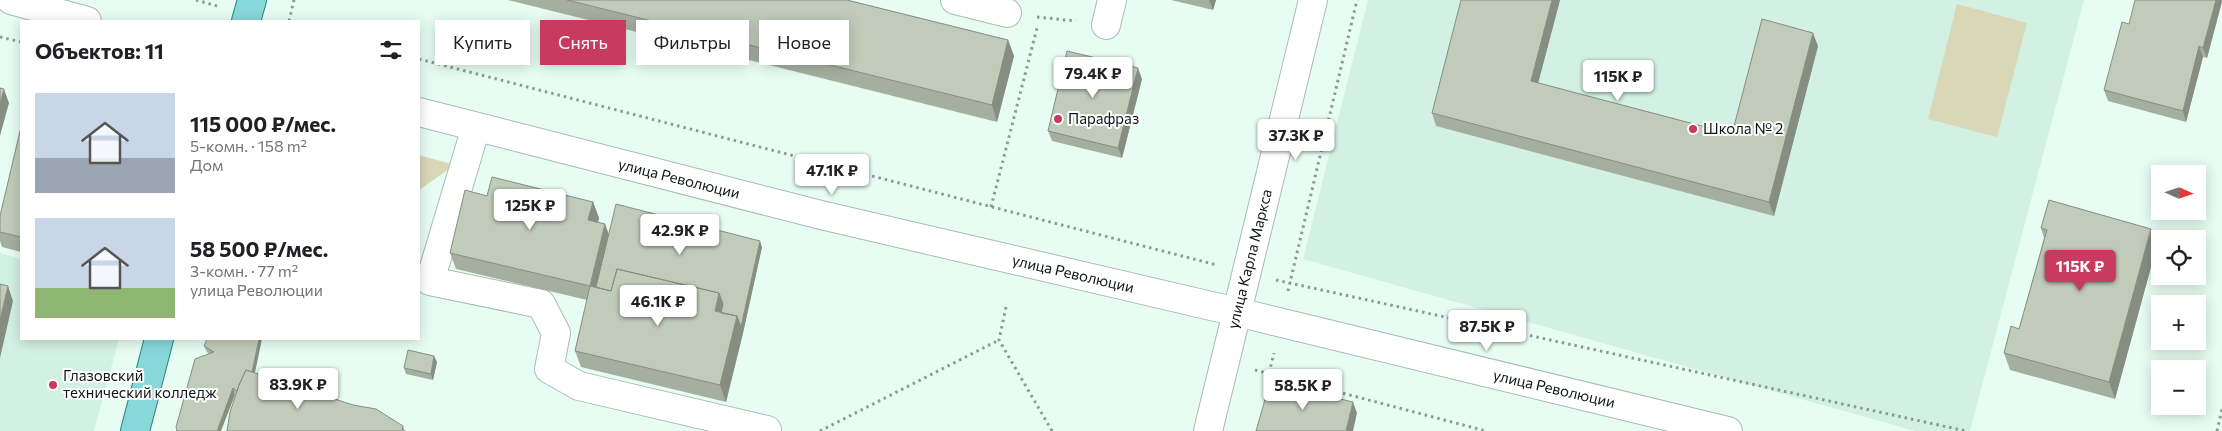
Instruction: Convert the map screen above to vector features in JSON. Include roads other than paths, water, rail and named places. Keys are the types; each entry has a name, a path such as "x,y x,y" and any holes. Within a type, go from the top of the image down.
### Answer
{"main road":[{"path":"246,20 252,0"},
{"path":"135,431 159,340"}],"street":[{"path":"11,0 83,20"},
{"path":"955,0 1007,13"},
{"name":"улица Карла Маркса","path":"1208,431 1314,0"},
{"name":"улица Революции","path":"420,112 821,215 1237,312 1728,431"},
{"path":"476,127 430,281 541,304 556,333 549,369 579,386 767,430"}],"place":[{"name":"Парафраз","path":"1058,119"},
{"name":"Школа № 2","path":"1693,129"},
{"name":"Глазовский технический колледж","path":"53,385"}]}
